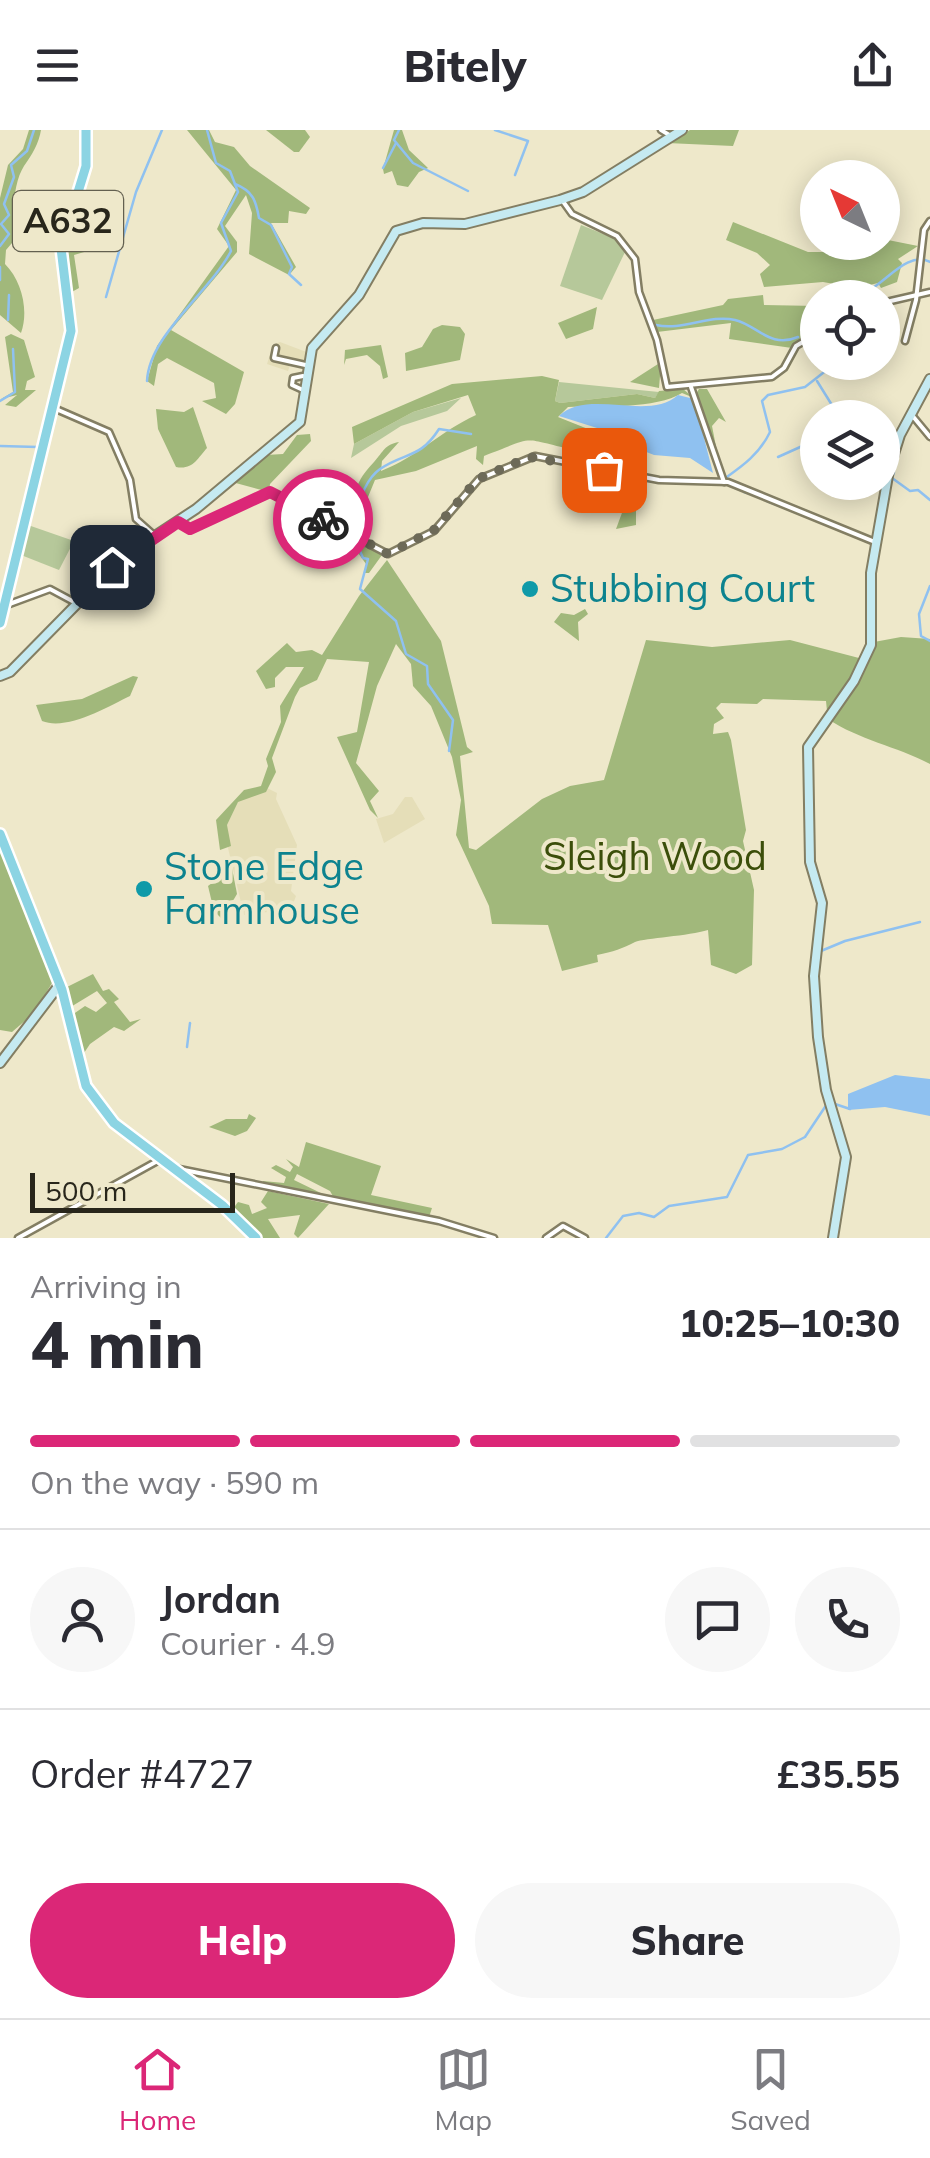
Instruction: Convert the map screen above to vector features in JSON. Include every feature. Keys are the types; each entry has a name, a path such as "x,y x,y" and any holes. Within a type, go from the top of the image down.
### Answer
{"main road":[{"name":"A632","path":"0,623 71,330 62,248 86,166 86,130"},
{"path":"0,834 60,984 86,1086 114,1123 256,1238"}],"street":[{"path":"661,130 671,136"},
{"path":"0,676 10,672 123,557 178,522 300,422 312,348 359,296 386,243 401,228 465,224 562,200 583,192 682,130"},
{"path":"562,200 572,214 618,236 632,255 667,387 695,389 772,377 784,368 800,344"},
{"path":"905,341 923,260 924,230 930,221"},
{"path":"900,297 930,292"},
{"path":"276,348 274,358 310,366"},
{"path":"302,376 293,378 292,385 308,390"},
{"path":"833,1238 846,1157 830,1104 815,994 822,903 810,862 808,747 854,681 871,645 875,542 889,474 910,414 930,379"},
{"path":"695,389 724,482"},
{"path":"52,407 109,432 130,480 136,519 154,535"},
{"path":"910,414 930,438"},
{"path":"178,522 190,529 270,492 388,554 434,530 478,479 535,456 659,480 724,482 875,542"},
{"path":"714,482 719,474"},
{"path":"2,609 50,588 76,603"},
{"path":"0,1063 60,984"},
{"path":"18,1238 168,1164 439,1221 494,1238"},
{"path":"546,1238 563,1226 585,1238"}],"shaded area":[{"path":"280,342 309,353 307,367 290,365 288,371 267,364 273,345"},
{"path":"267,788 277,793 276,799 297,845 291,891 296,896 291,909 244,915 228,848 227,825 238,801"},
{"path":"405,797 412,797 425,819 384,843 376,819 393,814"}],"green space":[{"path":"29,130 41,130 17,182 17,237 6,250 5,264 22,297 21,333 0,315 0,198 8,165 23,149"},
{"path":"187,130 209,130 215,142 234,147 250,166 310,208 306,214 289,211 288,223 271,223 296,267 289,275 249,254 252,213 246,195 225,226 237,242 237,252 171,330 244,372 235,404 226,414 202,401 216,398 214,383 167,358 158,364 154,386 147,381 157,346 229,246 217,229 236,190"},
{"path":"266,130 305,130 310,137 299,152 294,152"},
{"path":"394,130 402,130 409,150 428,168 419,172 408,187 397,185 392,171 384,174"},
{"path":"690,130 739,130 733,146 667,143"},
{"path":"72,220 91,250 74,255 79,288 70,293 65,247"},
{"path":"733,222 800,249 800,260 902,263 898,280 800,280 800,284 764,287 760,274 770,265 757,253 726,240"},
{"path":"581,225 616,239 625,252 602,300 560,286"},
{"path":"900,242 918,246 900,258"},
{"path":"763,295 764,305 800,306 800,342 792,348 729,339 731,323 657,332 653,320 723,305 728,299"},
{"path":"597,307 593,329 566,339 558,323"},
{"path":"442,325 460,327 465,334 460,360 406,371 405,353 422,347 433,329"},
{"path":"11,334 24,340 35,377 27,381 25,390 36,390 16,407 5,405 17,395 1,399 13,392 5,337"},
{"path":"381,345 388,377 383,379 380,366 367,355 346,359 344,365 345,350"},
{"path":"658,364 659,388 630,382"},
{"path":"542,376 559,380 555,401 560,403 637,394 655,398 659,391 683,389 694,398 682,393 643,404 568,407 558,417 588,429 589,439 573,450 528,441 484,456 483,465 476,459 477,446 416,471 375,480 354,531 345,527 361,479 387,447 399,442 382,461 381,471 476,415 468,395 413,412 354,444 352,427 452,384"},
{"path":"559,382 659,392 655,398 637,394 560,403 555,401"},
{"path":"699,389 707,389 726,422 719,418 712,426 721,472 696,394"},
{"path":"461,398 447,411 401,426 351,458 354,444 413,412"},
{"path":"193,407 207,448 191,465 176,467 158,429 156,409 184,412"},
{"path":"310,434 311,441 270,484 269,492 232,482 266,455 283,454 297,435"},
{"path":"636,495 636,525 616,529 626,502"},
{"path":"28,525 74,541 59,570 21,555"},
{"path":"341,529 382,555 369,573 364,573 366,564"},
{"name":"Sleigh Wood","path":"387,560 441,641 467,747 473,752 460,756 469,848 476,850 542,799 570,786 604,780 646,640 712,647 790,640 859,658 851,682 827,711 826,701 763,699 757,704 721,703 716,708 724,718 714,724 713,734 728,732 731,740 746,830 743,841 754,890 752,965 736,974 711,965 708,930 635,942 597,955 598,962 562,971 548,925 492,924 489,906 456,835 461,800 452,757 431,706 413,686 411,664 396,644 377,686 356,763 379,791 370,801 378,818 370,810 337,737 357,732 369,662 327,659 317,680 300,688 295,697 272,758 276,772 266,792 238,802 227,825 231,846 220,850 216,820 244,790 261,786 268,766 266,759 281,722 280,706 304,667 286,667 275,678 275,687 266,689 256,671 287,643 296,652 312,650 322,655"},
{"path":"585,609 588,614 578,622 579,641 554,622 561,613 574,615"},
{"path":"901,637 930,639 930,764 828,719 874,642"},
{"path":"138,677 130,696 110,706 63,723 42,721 36,705 82,699"},
{"path":"0,844 55,978 34,1013 12,1032 0,1030"},
{"path":"232,868 237,894 222,919 214,911 208,886"},
{"path":"93,974 103,991 109,989 119,999 114,1002 130,1022 141,1019 124,1031 114,1027 90,1044 82,1056 72,1015 85,1006 96,1012 107,1003 97,991 69,1008 65,988"},
{"path":"249,1114 256,1118 247,1131 235,1136 209,1127 226,1119 247,1119"},
{"path":"306,1142 381,1166 371,1195 432,1208 429,1217 334,1198 330,1191 297,1174 294,1180 329,1197 261,1186 263,1181 284,1183 286,1177 271,1168 276,1165 290,1172 293,1167 286,1159 299,1167"},
{"path":"268,1191 329,1204 298,1238 294,1234 300,1215 268,1219 280,1238 259,1238 232,1210 238,1202 249,1205 252,1214 267,1208 261,1202"}],"water":[{"path":"678,395 694,399 713,473 690,458 654,455 601,434 597,428 559,416 586,405 651,406"},
{"path":"895,1075 930,1079 930,1116 885,1107 848,1110 848,1094"}],"waterway":[{"path":"0,246 9,234 1,224 9,215 4,204 14,177 11,165 27,151 34,130"},
{"path":"106,297 136,192 162,130"},
{"path":"147,381 158,347 231,251 221,223 238,192 230,171 216,163 207,130"},
{"path":"399,130 394,140 413,163 468,191"},
{"path":"495,130 528,141 515,175"},
{"path":"383,168 396,143"},
{"path":"235,184 250,193 259,218 271,225 292,267 289,274 301,285"},
{"path":"883,280 906,263 930,262"},
{"path":"0,267 0,280"},
{"path":"8,320 9,295"},
{"path":"656,325 725,319 779,340 798,337"},
{"path":"0,401 15,392 13,349"},
{"path":"724,479 755,454 770,432 762,401 768,395 805,387 814,380"},
{"path":"817,381 829,400"},
{"path":"449,751 453,720 428,684 427,666 406,654 396,621 360,589 368,559 363,558 350,528 365,488 380,469 425,446 439,429 471,434"},
{"path":"0,446 38,447"},
{"path":"778,457 800,447"},
{"path":"900,484 910,491 918,490 930,500"},
{"path":"744,492 755,495"},
{"path":"766,495 811,513"},
{"path":"767,501 805,516"},
{"path":"930,586 919,614 921,636 930,641"},
{"path":"821,951 920,922"},
{"path":"187,1047 190,1023"},
{"path":"606,1238 623,1216 639,1213 654,1217 669,1206 727,1197 748,1155 782,1149 805,1137 827,1104"},
{"path":"835,1104 850,1109"}],"way so far":[{"path":"323,519 388,554 434,530 478,479 530,457 604,470"}],"place":[{"name":"Stubbing Court","path":"530,589"},
{"name":"Stone Edge Farmhouse","path":"144,889"}],"route":[{"path":"112,567 178,522 190,529 270,492 323,519"}]}
